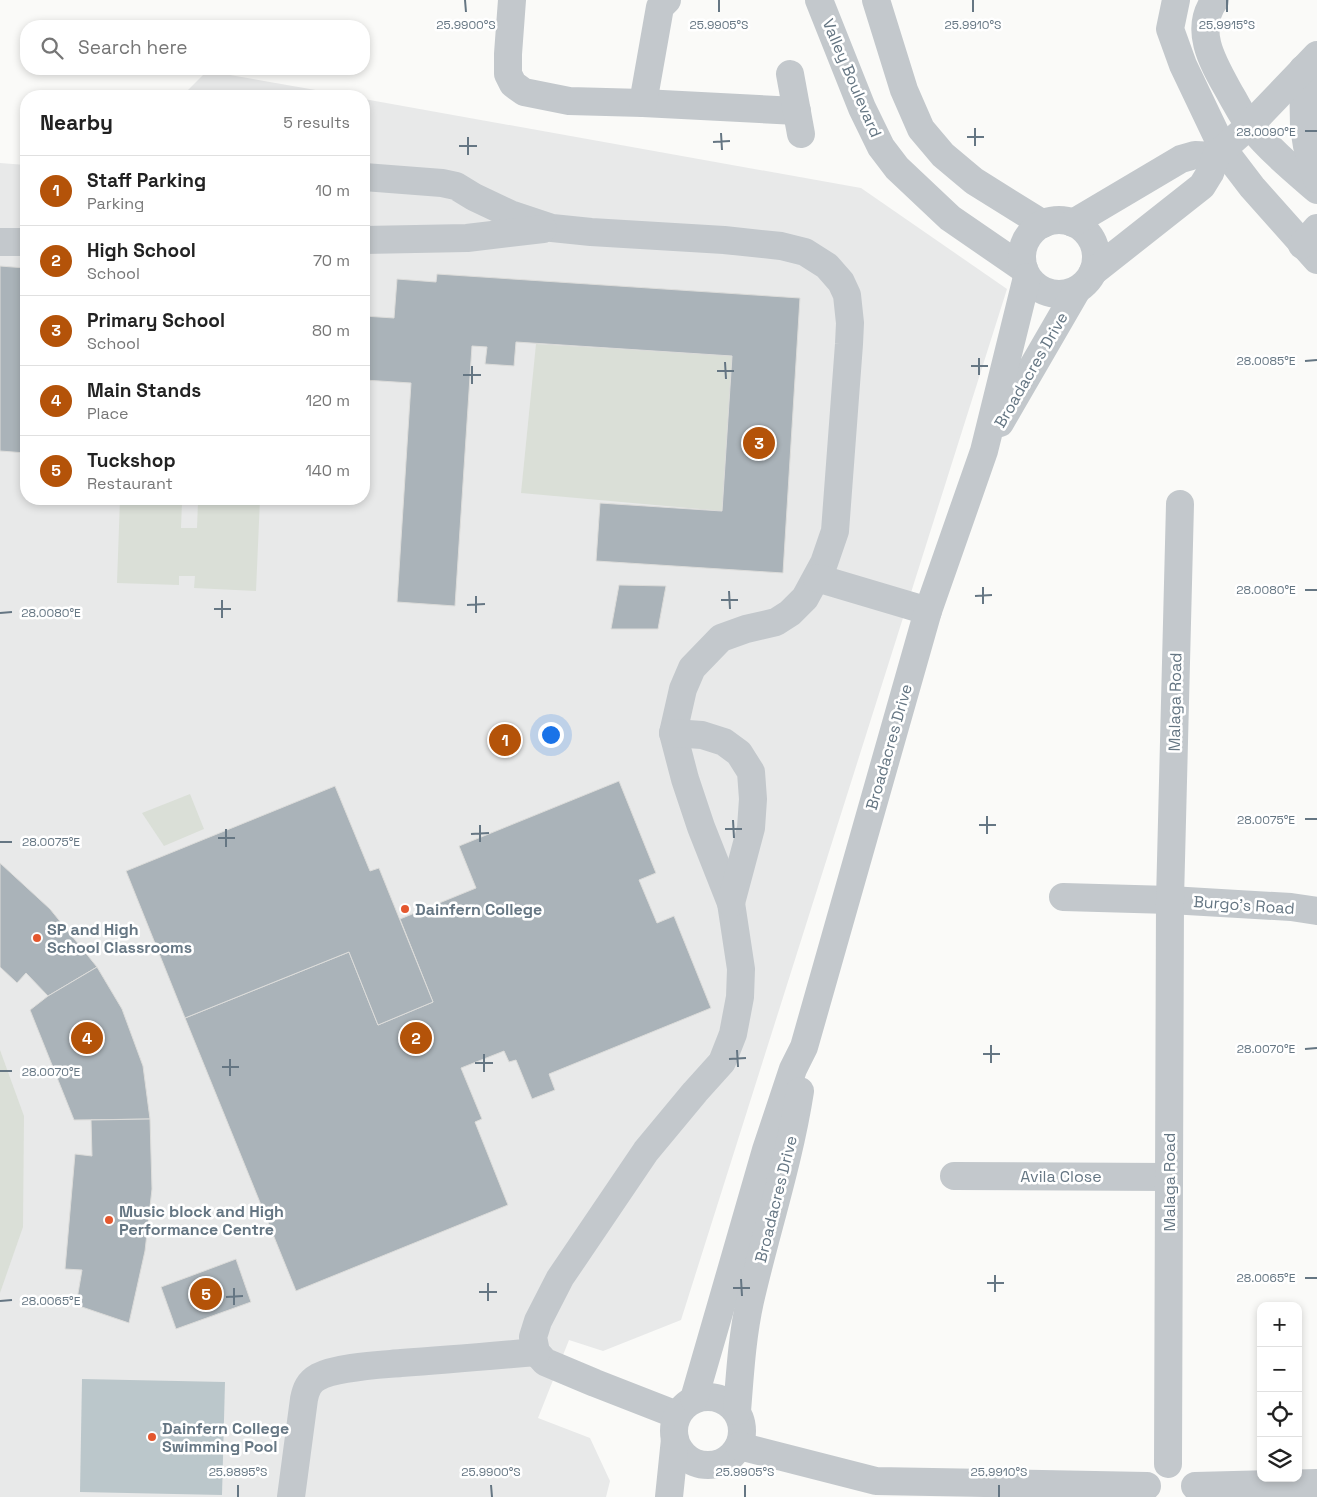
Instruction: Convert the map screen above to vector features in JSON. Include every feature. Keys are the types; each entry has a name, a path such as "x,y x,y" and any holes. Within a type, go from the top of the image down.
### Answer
{"street":[{"path":"512,0 508,74 513,84 524,92 569,100 643,103 799,123 790,74"},
{"path":"643,103 660,7 666,0"},
{"name":"Valley Boulevard","path":"819,0 862,108 881,147 897,168 950,218 1026,273"},
{"path":"876,0 904,90 921,129 943,156 974,181 1043,224 1053,220 1073,223 1181,159 1219,152"},
{"path":"1155,0 1170,30 1219,152 1312,245"},
{"path":"1170,30 1176,0"},
{"path":"1214,0 1210,7 1204,33 1216,68 1249,126 1283,162 1317,190"},
{"path":"1310,62 1304,127 1307,146 1317,179"},
{"name":"Broadacres Drive","path":"1043,224 1027,238 1023,248 1022,258 1026,273 1035,286 1044,292 1067,294 1202,186 1219,152 1249,126 1310,62"},
{"path":"930,199 955,165"},
{"path":"370,177 442,182 456,186 510,214 552,228"},
{"name":"Broadacres Drive","path":"984,450 1096,260 1091,238 1083,229 1073,223"},
{"path":"370,240 467,238 552,228 724,240 781,246 805,252 827,266 841,282 847,295 850,323 836,531 824,563 805,598 790,613 776,622 746,628 721,638 692,668 683,689 672,733 684,779 701,828 731,903 741,969 740,997 733,1034 722,1062 646,1151 560,1278 538,1321 533,1337 536,1352 545,1362 682,1418"},
{"path":"0,242 20,242"},
{"name":"Broadacres Drive","path":"669,1497 682,1418 766,1150 793,1068 804,1047 928,611 984,450 1026,273"},
{"name":"Malaga Road","path":"1168,1464 1170,900 1180,504"},
{"path":"816,578 928,611"},
{"path":"672,733 702,735 724,742 739,752 751,772 753,799 751,828 731,903"},
{"path":"1063,897 1170,900"},
{"name":"Burgo's Road","path":"1170,900 1291,907 1317,911"},
{"name":"Broadacres Drive","path":"669,1497 711,1465 728,1459 739,1446 743,1434 742,1422 737,1411 745,1326 796,1114 803,1071 804,1047"},
{"name":"Avila Close","path":"954,1176 1169,1177"},
{"path":"291,1497 305,1391 310,1382 316,1378 324,1374 359,1367 536,1352"},
{"path":"711,1465 699,1464 688,1459 680,1450 682,1418 706,1396 718,1397 728,1402 737,1411"},
{"path":"739,1446 876,1481 1147,1492 1150,1476 1158,1468 1168,1464 1178,1465 1186,1469 1192,1477 1194,1492 1317,1483"}],"shaded area":[{"path":"203,75 230,75 316,90 188,90"},
{"name":"Dainfern College","path":"370,100 861,188 1007,289 681,1320 603,1351 569,1340 538,1418 590,1438 610,1481 606,1497 0,1497 0,163 20,165 20,505 370,505"},
{"path":"536,344 732,356 722,511 521,493"},
{"path":"120,505 182,505 181,528 197,528 198,505 260,505 256,591 194,588 195,576 179,576 179,585 117,583"},
{"path":"190,794 204,829 164,846 142,813"},
{"path":"0,1050 24,1116 23,1227 0,1293"},
{"name":"Dainfern College Swimming Pool","path":"82,1379 225,1382 222,1495 80,1492"}],"building":[{"path":"0,266 20,268 20,453 0,451"},
{"path":"437,274 800,298 783,573 596,561 600,503 722,511 732,356 516,342 514,366 485,364 487,347 472,346 455,606 397,602 411,383 370,380 370,316 394,318 397,279 436,282"},
{"path":"619,585 666,586 658,629 611,629"},
{"path":"619,781 656,873 639,880 657,923 674,916 711,1008 549,1074 555,1090 532,1099 516,1060 509,1062 504,1051 461,1068 482,1119 475,1122 508,1205 296,1291 185,1018 349,952 378,1025 433,1002 400,919 476,888 459,846"},
{"path":"335,786 370,871 379,868 433,1002 378,1025 349,952 185,1018 126,871"},
{"name":"SP and High School Classrooms","path":"0,863 50,909 97,967 48,996 26,973 17,983 0,967"},
{"path":"97,967 122,1009 143,1066 150,1119 74,1120 30,1010 48,996"},
{"name":"Music block and High Performance Centre","path":"150,1119 152,1189 145,1251 129,1323 76,1305 82,1270 65,1269 75,1154 92,1156 91,1120"},
{"path":"236,1259 251,1302 176,1329 161,1287"}],"place":[{"name":"Primary School","path":"759,443"},
{"name":"Staff Parking","path":"505,740"},
{"name":"Dainfern College","path":"405,909"},
{"name":"SP and High School Classrooms","path":"37,938"},
{"name":"Main Stands","path":"87,1038"},
{"name":"High School","path":"416,1038"},
{"name":"Music block and High Performance Centre","path":"109,1220"},
{"name":"Tuckshop","path":"206,1294"},
{"name":"Dainfern College Swimming Pool","path":"152,1437"}]}
